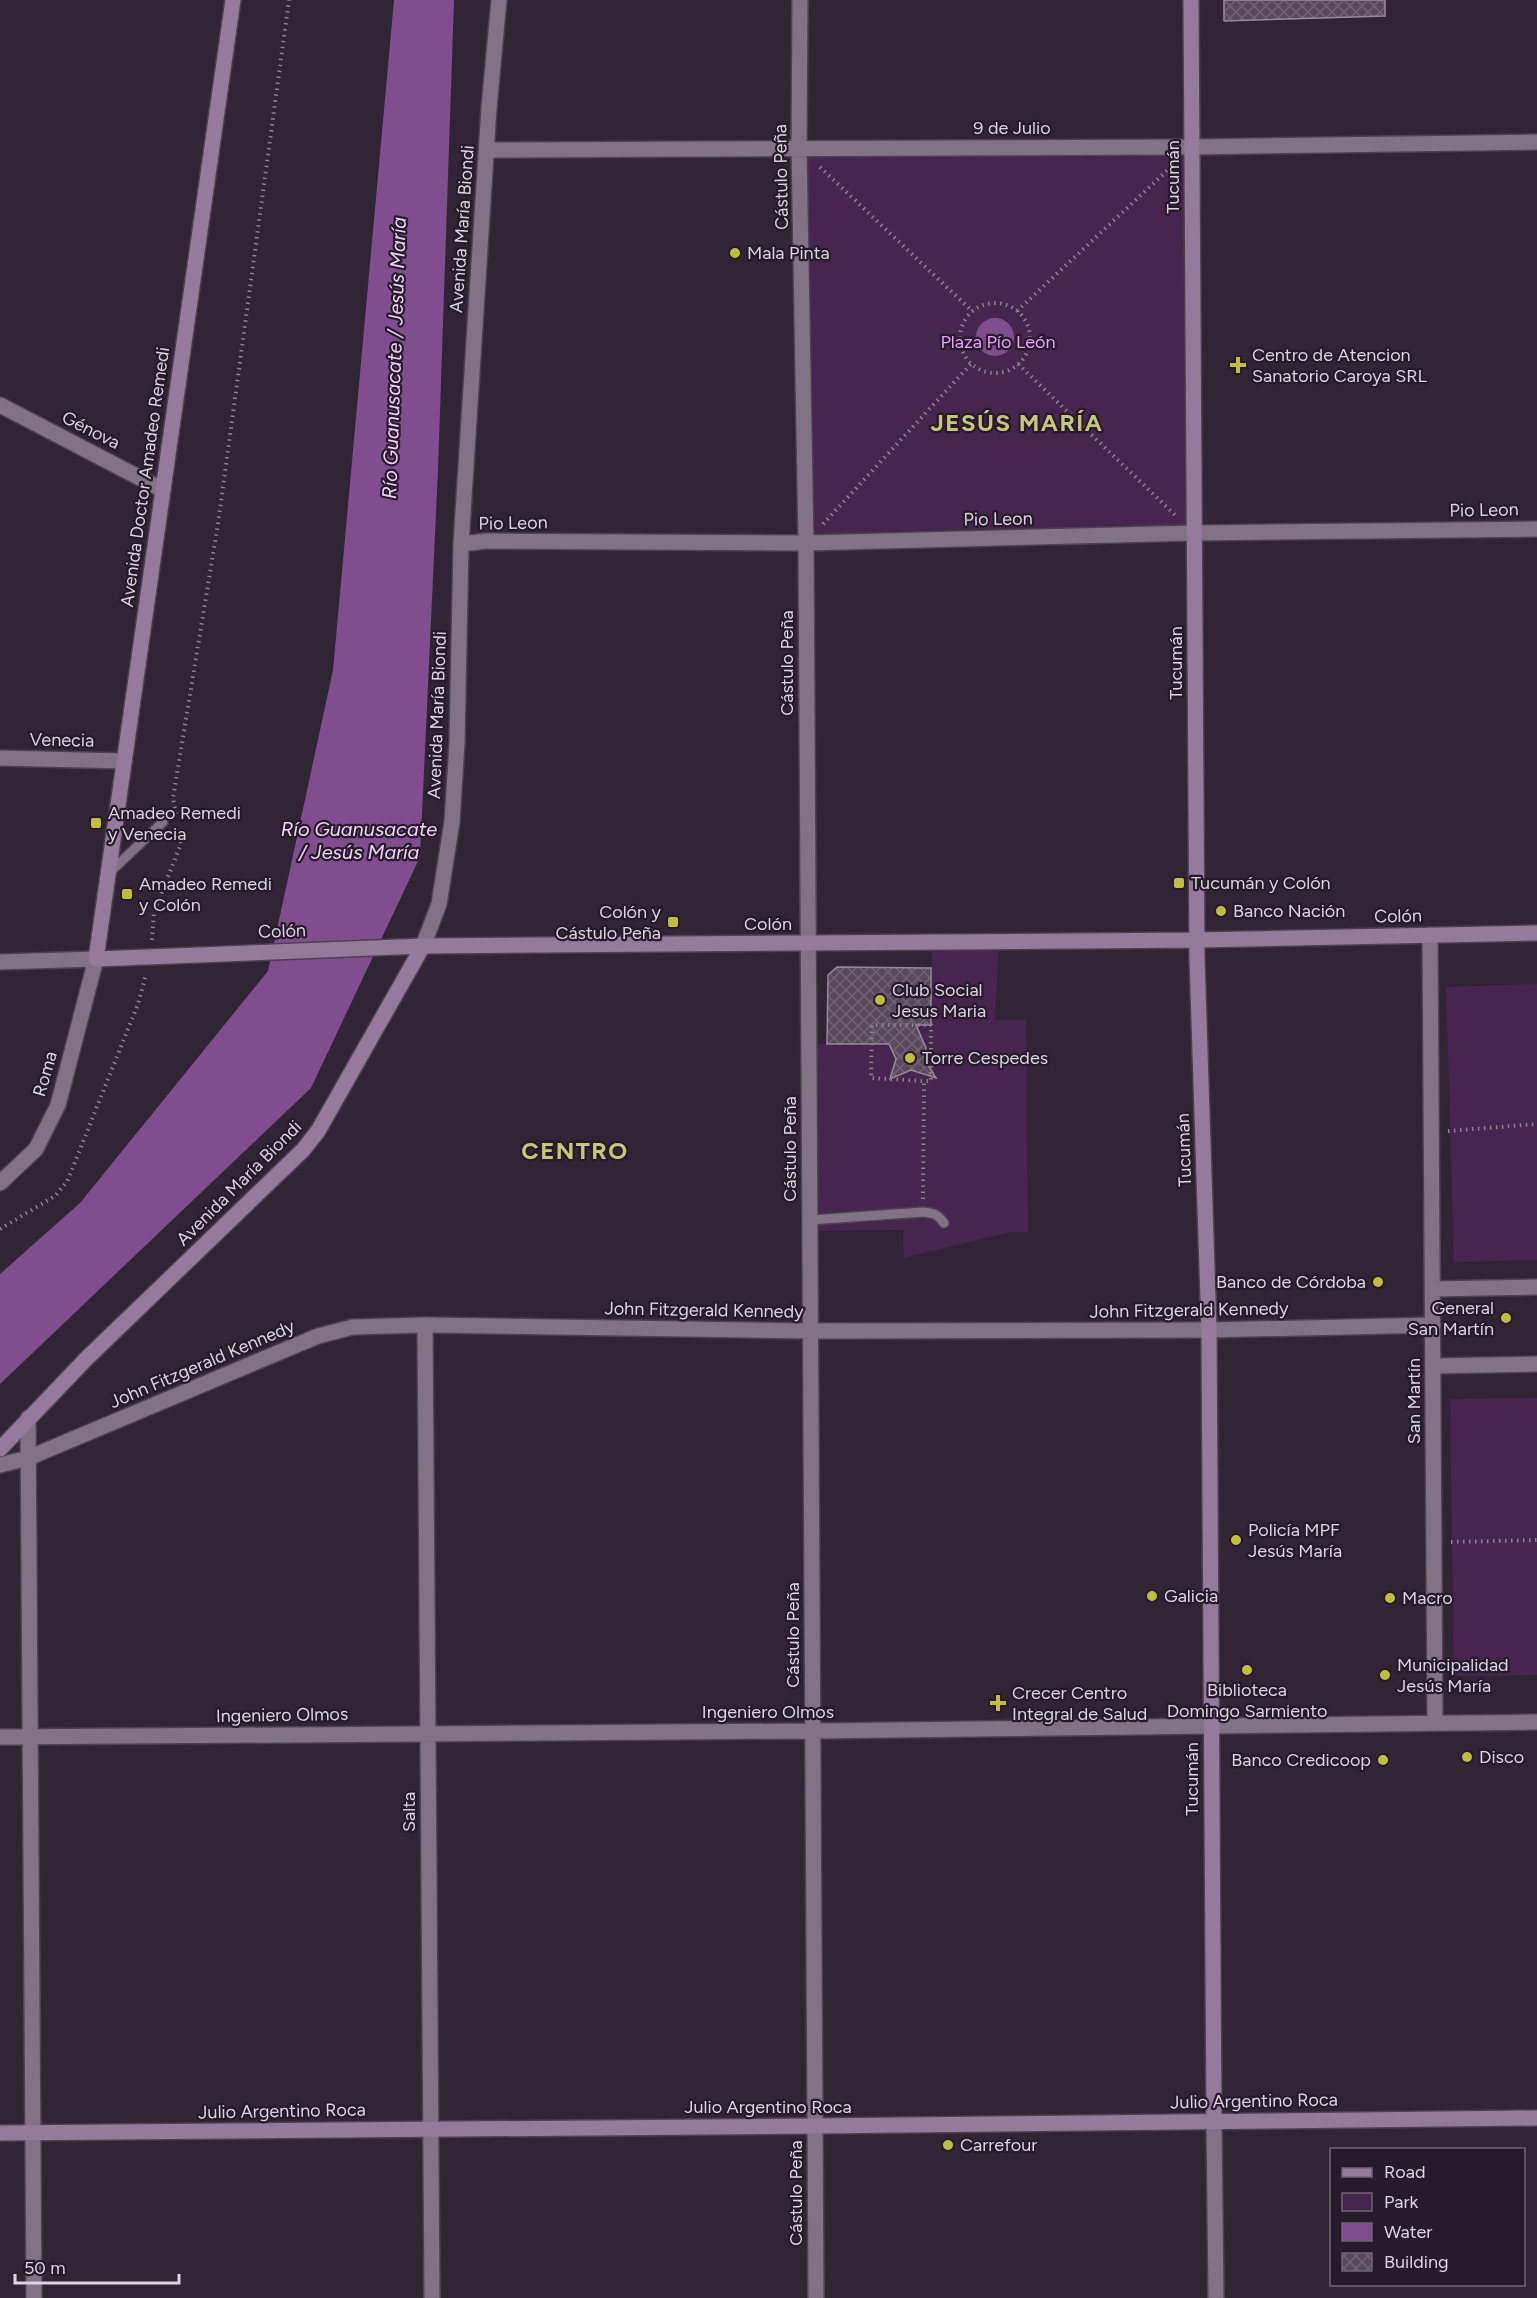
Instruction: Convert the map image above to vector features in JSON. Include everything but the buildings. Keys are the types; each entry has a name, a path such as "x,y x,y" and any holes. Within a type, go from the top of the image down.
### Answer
{"street":[{"name":"Avenida Doctor Amadeo Remedi","path":"96,959 233,0"},
{"name":"Avenida María Biondi","path":"0,1449 86,1359 303,1150 318,1131 423,946 439,904 452,822 457,743 461,544 489,108 499,0"},
{"name":"Cástulo Peña","path":"800,0 799,147 806,543 816,2298"},
{"name":"Tucumán","path":"1191,0 1197,940 1209,1330 1216,2298"},
{"name":"9 de Julio","path":"487,150 1192,147 1537,142"},
{"name":"Génova","path":"0,405 163,490"},
{"name":"Pio Leon","path":"461,544 487,541 806,543 1194,533 1537,529"},
{"name":"Venecia","path":"0,758 124,760"},
{"name":"Colón","path":"0,962 423,946 1197,940 1537,933"},
{"name":"San Martín","path":"1430,935 1436,1723"},
{"name":"Roma","path":"0,1183 36,1149 57,1105 96,959"},
{"path":"1433,1289 1537,1287"},
{"name":"John Fitzgerald Kennedy","path":"0,1465 28,1458 318,1336 353,1327 425,1325 810,1331 1209,1330 1433,1325"},
{"name":"Salta","path":"425,1325 432,2298"},
{"path":"1433,1366 1537,1364"},
{"path":"28,1418 34,2298"},
{"name":"Ingeniero Olmos","path":"0,1737 813,1731 1537,1722"},
{"name":"Julio Argentino Roca","path":"0,2133 1537,2118"}],"lane":[{"path":"109,873 162,822"},
{"path":"810,1220 923,1212 933,1213 944,1223"}],"path":[{"path":"0,1229 55,1196 67,1182 138,1004 151,956 154,912 181,844 173,798 218,525 289,0"},
{"path":"799,147 972,312"},
{"path":"1017,311 1192,147"},
{"path":"993,303 1004,304 1023,316 1030,338 1028,349 1018,364 1004,371 993,372 981,370 971,364 964,355 960,343 960,332 964,321 972,312 982,305 993,303"},
{"path":"806,543 971,364"},
{"path":"1018,364 1194,533"},
{"path":"872,1025 931,1025 931,1081 924,1081 871,1078 872,1025"},
{"path":"923,1212 924,1081"},
{"path":"1432,1132 1537,1124"},
{"path":"1434,1543 1537,1540"}],"green space":[{"name":"Plaza Pío León","path":"799,147 1192,147 1194,533 806,543"},
{"path":"932,942 999,942 995,1020 1026,1020 1028,1232 1010,1232 904,1258 903,1230 810,1231 808,1043 827,1044 868,1025 931,1025"},
{"path":"1537,984 1537,1260 1454,1262 1446,987"},
{"path":"1537,1398 1537,1675 1454,1676 1450,1399"}],"water":[{"name":"Río Guanusacate / Jesús María","path":"394,0 454,0 438,470 420,857 311,1088 0,1384 0,1274 80,1203 268,971 333,670"},
{"path":"995,318 1008,324 1014,337 1008,350 995,356 982,350 976,337 982,324"}],"place":[{"name":"Mala Pinta","path":"735,253"},
{"name":"Centro de Atencion Sanatorio Caroya SRL","path":"1238,365"},
{"name":"Amadeo Remedi y Venecia","path":"96,823"},
{"name":"Tucumán y Colón","path":"1179,883"},
{"name":"Amadeo Remedi y Colón","path":"127,894"},
{"name":"Banco Nación","path":"1221,911"},
{"name":"Colón y Cástulo Peña","path":"673,922"},
{"name":"Club Social Jesus Maria","path":"880,1000"},
{"name":"Torre Cespedes","path":"910,1058"},
{"name":"Banco de Córdoba","path":"1378,1282"},
{"name":"General San Martín","path":"1506,1318"},
{"name":"Policía MPF Jesús María","path":"1236,1540"},
{"name":"Galicia","path":"1152,1596"},
{"name":"Macro","path":"1390,1598"},
{"name":"Biblioteca Domingo Sarmiento","path":"1247,1670"},
{"name":"Municipalidad Jesús María","path":"1385,1675"},
{"name":"Crecer Centro Integral de Salud","path":"998,1703"},
{"name":"Disco","path":"1467,1757"},
{"name":"Banco Credicoop","path":"1383,1760"},
{"name":"Carrefour","path":"948,2145"}],"district":[{"name":"JESÚS MARÍA","path":"1017,422"},
{"name":"CENTRO","path":"575,1150"}]}
